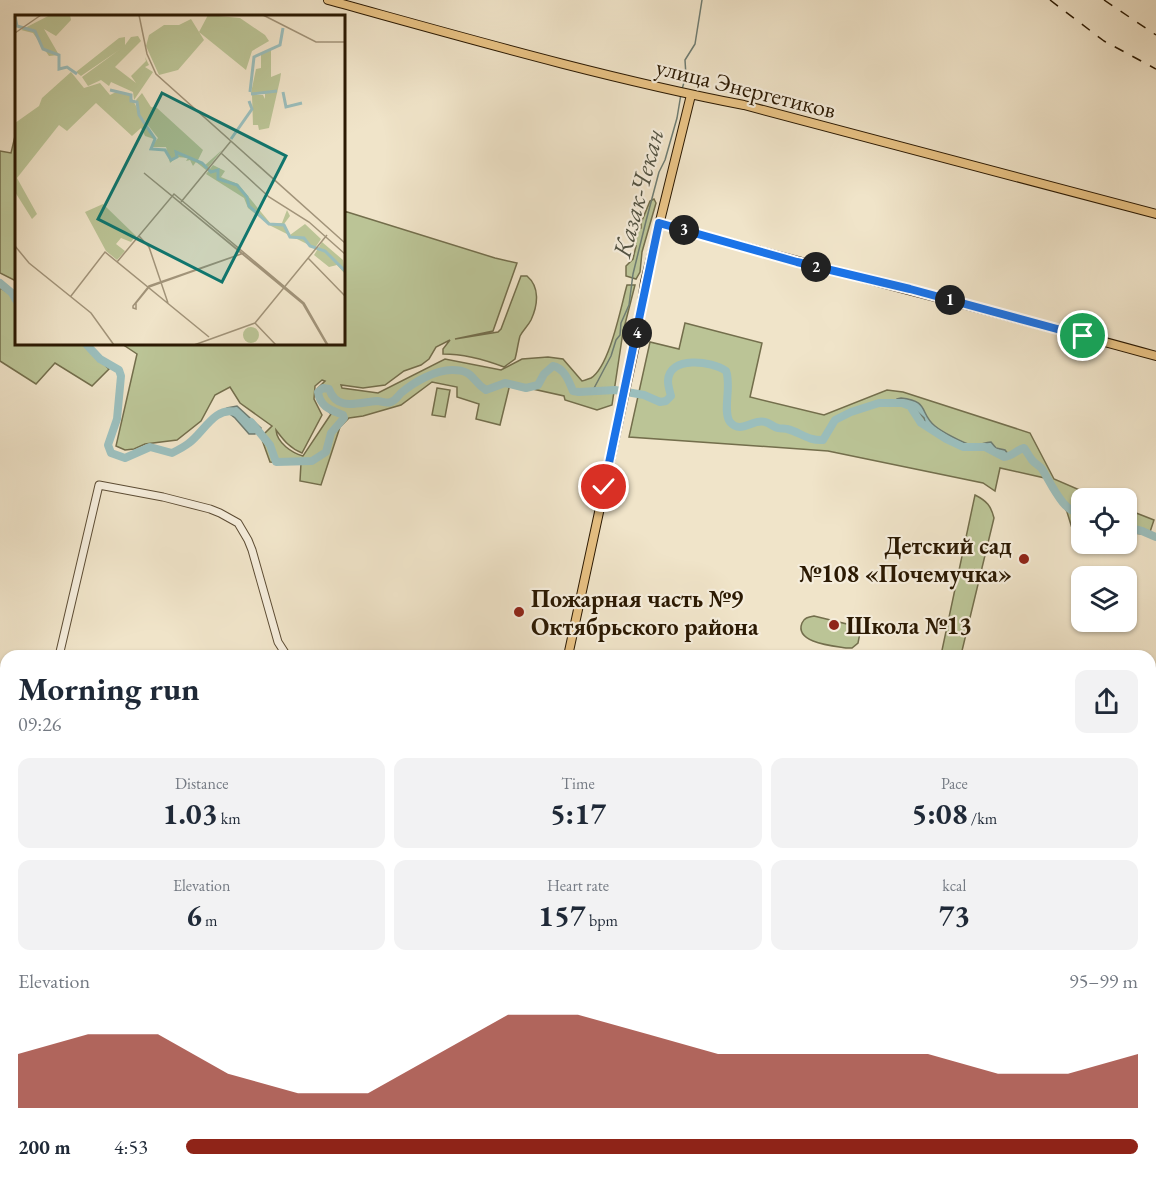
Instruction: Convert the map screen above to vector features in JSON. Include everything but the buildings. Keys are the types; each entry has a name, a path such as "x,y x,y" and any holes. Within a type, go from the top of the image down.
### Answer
{"main road":[{"name":"улица Энергетиков","path":"328,0 558,62 674,91 744,105 1156,214"},
{"path":"569,650 626,385 645,282 689,94"},
{"path":"659,223 797,262 910,289 1156,356"}],"street":[{"path":"60,650 99,485 210,509 238,524 248,540 278,642 283,650"}],"green space":[{"path":"15,136 15,280 0,273 0,151 11,153"},
{"path":"654,199 656,203 642,252 640,272 636,279 626,276 626,266 633,259 636,231 641,228 650,201"},
{"path":"345,211 517,263 493,331 455,339 498,332 521,276 527,276 534,285 536,302 530,322 520,336 515,359 504,367 474,358 443,354 443,349 450,340 436,347 429,359 421,365 404,371 385,385 363,388 341,385 342,388 378,393 445,359 501,370 522,359 548,357 563,359 582,381 587,380 598,371 604,361 627,285 635,285 623,332 612,405 597,410 565,400 564,396 510,384 500,425 476,419 479,404 457,397 457,387 432,382 401,405 349,418 340,427 321,485 300,481 301,463 270,462 261,437 272,426 240,403 230,387 215,395 201,421 177,440 145,444 125,450 116,446 137,354 124,345 345,345","holes":["322,380 325,381 318,388 318,401 331,414 303,456 286,447 279,439 276,430 290,446 302,453 322,415 314,399 315,386"]},
{"path":"0,288 15,296 15,345 83,345 109,369 92,386 55,363 36,384 0,361"},
{"path":"685,323 762,343 750,397 824,415 887,390 903,392 1030,433 1054,479 1075,488 1071,488 1071,525 1067,512 1049,479 1000,468 995,491 983,483 828,451 629,437 650,342 679,349"},
{"path":"437,388 450,390 445,417 432,415"},
{"path":"975,495 988,504 994,518 962,650 942,650"},
{"path":"1137,513 1154,520 1149,535 1137,533"},
{"path":"814,616 855,626 860,633 858,643 852,648 846,648 809,639 801,630 802,623 806,618"}],"water":[{"path":"901,398 920,405 930,421 953,437 972,445 991,442 996,448 1005,450 1009,455 999,455 991,449 971,448 939,437 937,432 926,426 924,418 910,405 902,406 894,403"},
{"path":"237,406 261,428 255,434 249,434 226,411 227,408"}],"waterway":[{"name":"Казак-Чекан","path":"682,89 686,76 685,60 695,44 702,0"},
{"name":"Казак-Чекан","path":"592,392 620,335 621,323 629,305 633,274 646,221 677,118 681,94"},
{"path":"0,283 15,298"},
{"path":"87,345 100,359 119,370 121,376 117,419 108,445 111,453 125,458 150,447 172,453 194,439 221,413 235,412"},
{"path":"251,422 270,445 276,462 312,461 326,452 331,433 344,418 343,415 327,407 321,401 318,392 323,388 329,389 337,401 343,403 377,401 389,403 412,385 439,372 452,370 465,372 486,390 505,383 526,388 538,385 544,374 553,366 563,372 573,391 615,390 644,395 660,402 666,401 671,396 668,381 670,373 676,367 692,362 702,363 720,367 726,371 728,377 727,412 734,426 743,427 761,421 813,439 823,440 835,420 851,412 879,403 902,403 910,406 921,423 963,447 985,447 1004,457 1024,448 1042,469 1064,504 1071,510"},
{"path":"1137,530 1156,537"}],"railway":[{"path":"1050,0 1104,41 1156,69"},
{"path":"1104,0 1156,35"}],"place":[{"name":"Детский сад №108 «Почемучка»","path":"1024,559"},
{"name":"Пожарная часть №9 Октябрьского района","path":"519,612"},
{"name":"Школа №13","path":"834,625"}],"route":[{"path":"604,487 659,223 797,262 910,289 1083,336"}]}
